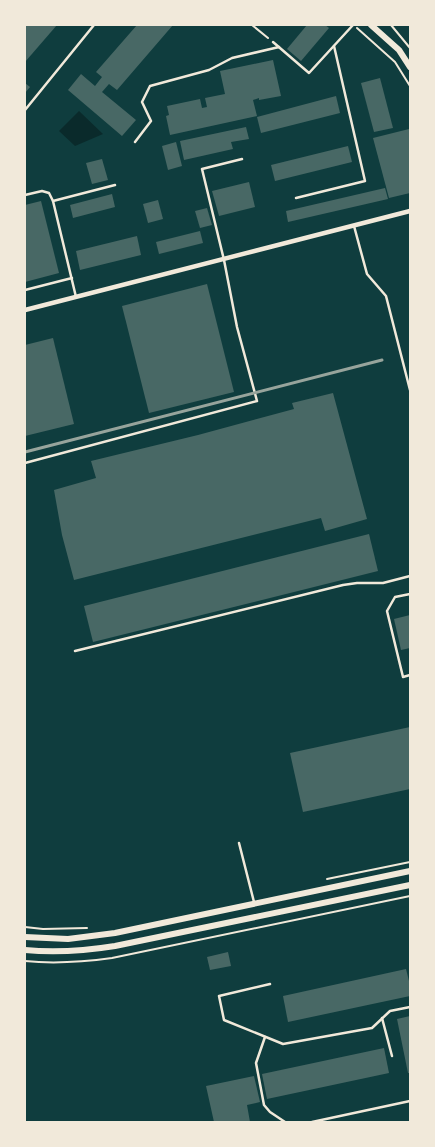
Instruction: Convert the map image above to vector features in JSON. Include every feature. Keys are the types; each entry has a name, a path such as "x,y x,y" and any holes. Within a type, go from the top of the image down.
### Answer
{"main road":[{"path":"371,25 399,50 410,67"},
{"path":"25,937 48,939 92,937 410,870"},
{"path":"25,950 83,952 107,948 410,885"}],"street":[{"path":"25,310 410,211"}],"lane":[{"path":"25,110 94,25"},
{"path":"273,42 309,73 353,25"},
{"path":"296,198 365,181 334,46"},
{"path":"134,142 151,121 142,102 150,86 209,70 232,58 279,47"},
{"path":"25,463 257,401 237,327 224,260 202,169 242,159"},
{"path":"53,201 115,185"},
{"path":"25,195 42,191 49,193 53,201 76,297"},
{"path":"354,226 367,274 386,296 410,390"},
{"path":"25,290 72,278"},
{"path":"76,651 342,585 383,583 410,576"},
{"path":"410,594 395,597 387,611 403,677 410,675"},
{"path":"239,843 254,903"},
{"path":"270,984 219,996 224,1020 283,1044 372,1028 390,1011 410,1007"},
{"path":"382,1018 392,1056"},
{"path":"265,1037 256,1063 264,1105 284,1122"},
{"path":"312,1122 410,1101"}],"path":[{"path":"252,25 273,42"},
{"path":"353,25 395,62 410,86"},
{"path":"391,25 410,48"},
{"path":"327,879 410,862"},
{"path":"25,961 84,962 112,958 410,896"},
{"path":"25,927 43,929 89,928"}],"water":[{"path":"79,111 103,134 75,146 59,131"}],"building":[{"path":"25,25 57,25 25,62"},
{"path":"137,25 173,25 117,90 109,84 102,92 136,120 122,136 68,90 81,74 95,86 102,77 96,72"},
{"path":"307,25 325,25 329,28 301,61 287,49"},
{"path":"273,60 281,96 253,100 257,116 170,135 166,116 169,115 167,106 200,99 202,108 207,107 205,98 225,94 220,71"},
{"path":"380,78 393,128 374,132 361,83"},
{"path":"25,83 30,87 25,93"},
{"path":"336,96 340,113 261,133 257,117"},
{"path":"246,127 249,139 231,142 233,149 184,160 180,141"},
{"path":"409,129 410,193 389,198 373,138"},
{"path":"176,142 182,166 168,170 162,146"},
{"path":"348,146 352,162 275,181 271,165"},
{"path":"102,159 108,180 92,184 86,163"},
{"path":"249,182 255,207 219,216 212,191"},
{"path":"385,188 388,199 288,222 286,211"},
{"path":"112,194 115,207 73,218 70,205"},
{"path":"158,200 163,219 148,223 143,204"},
{"path":"41,201 59,273 25,282 25,205"},
{"path":"207,208 212,225 200,228 195,211"},
{"path":"200,231 203,243 159,254 156,242"},
{"path":"137,236 141,255 80,270 76,251"},
{"path":"207,284 234,392 149,413 122,306"},
{"path":"53,338 74,424 25,436 25,345"},
{"path":"333,393 367,519 325,531 321,518 74,580 62,535 54,490 96,478 91,461 294,409 292,403"},
{"path":"369,534 378,571 93,642 84,606"},
{"path":"410,615 410,648 401,650 394,619"},
{"path":"410,727 410,789 303,812 290,753"},
{"path":"228,952 231,966 210,970 207,957"},
{"path":"406,969 410,985 410,996 288,1022 283,996"},
{"path":"410,1016 410,1073 408,1073 397,1019"},
{"path":"384,1048 389,1073 267,1099 262,1074"},
{"path":"254,1076 260,1102 247,1105 250,1122 214,1122 206,1086"}],"railway":[{"path":"25,452 382,360"}]}
